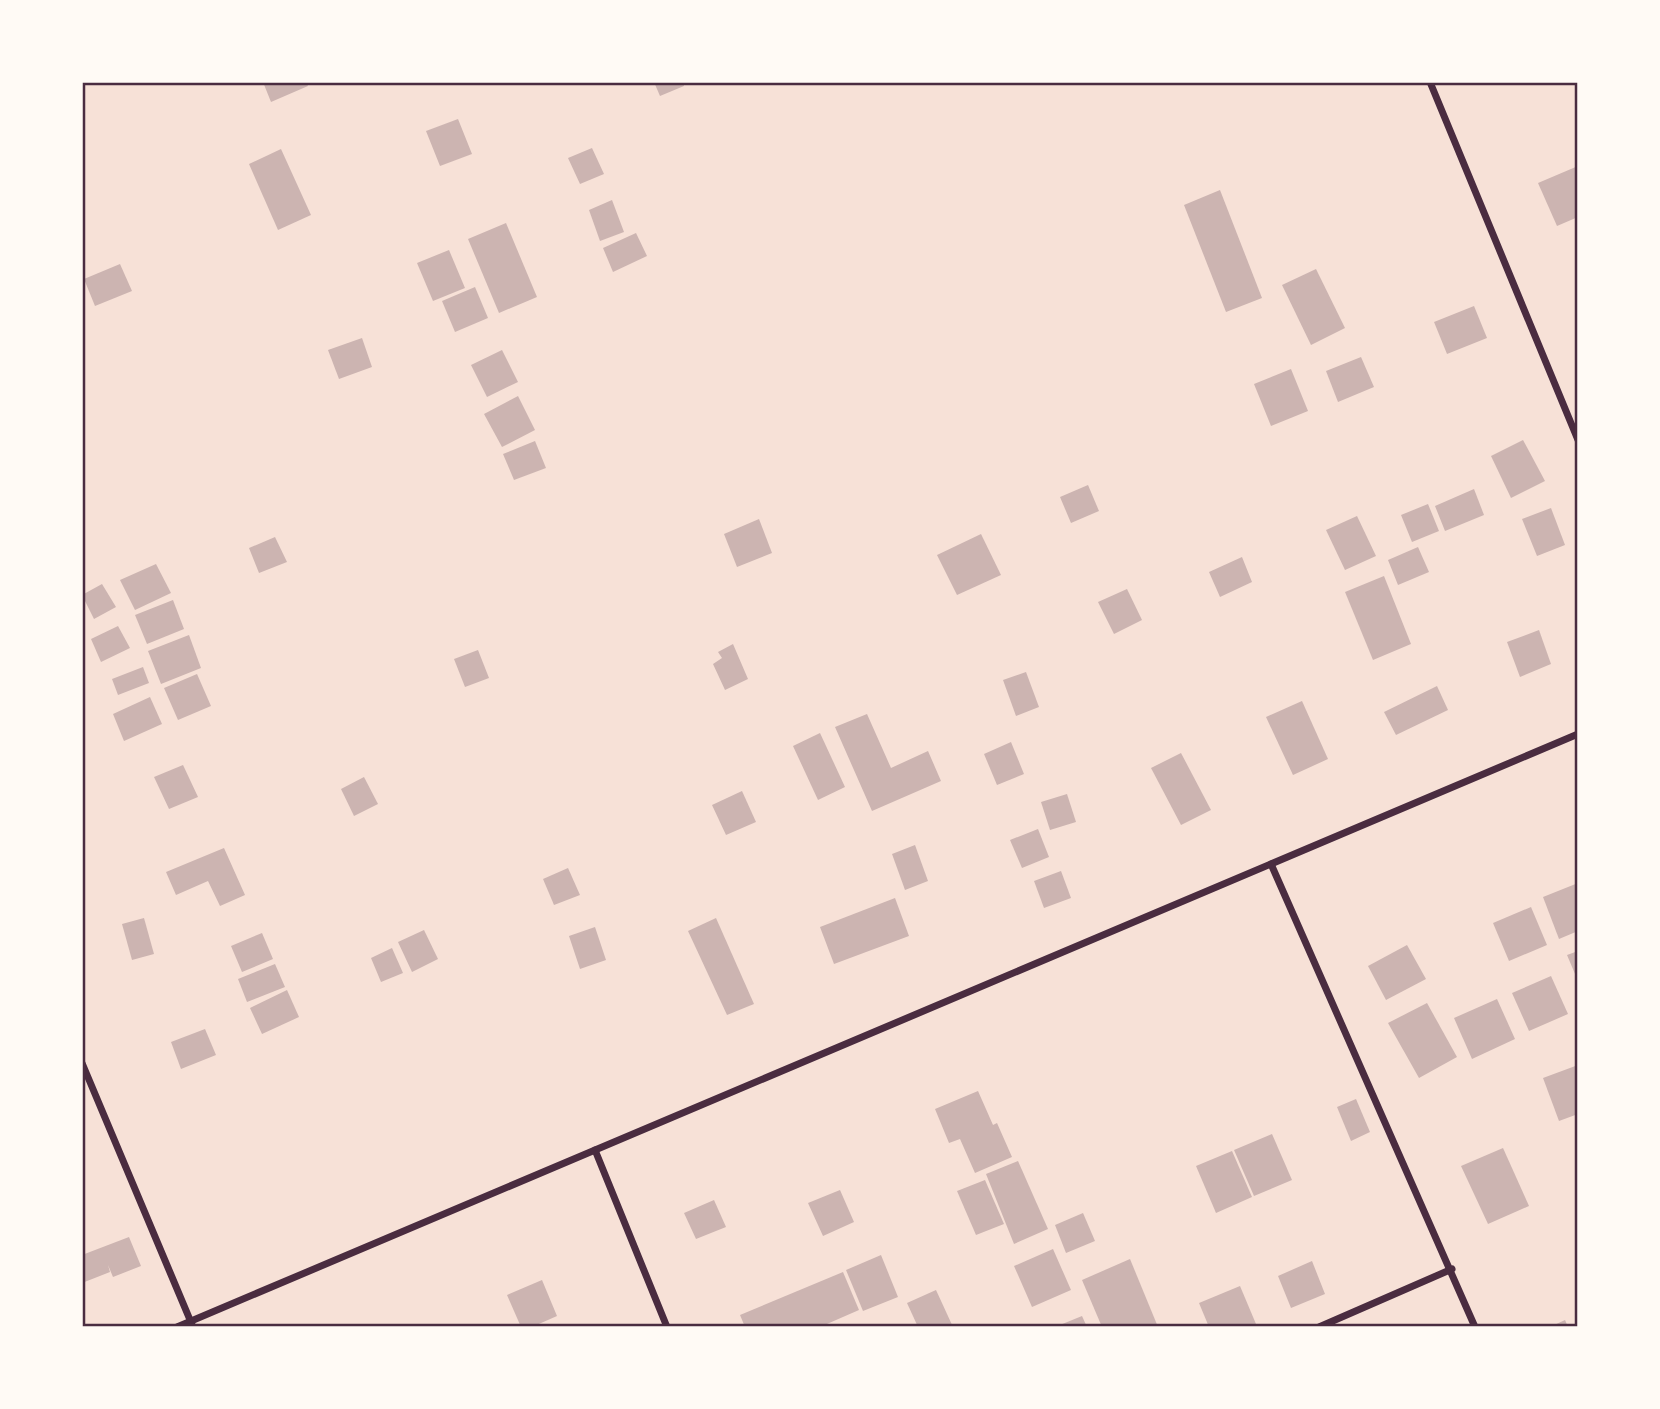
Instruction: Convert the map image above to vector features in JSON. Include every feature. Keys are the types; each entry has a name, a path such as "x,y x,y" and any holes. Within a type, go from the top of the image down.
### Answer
{"street":[{"path":"1430,82 1578,440"},
{"path":"177,1327 192,1324 595,1150 1578,734"},
{"path":"1271,864 1452,1269 1475,1327"},
{"path":"82,1063 192,1324"},
{"path":"595,1150 667,1327"},
{"path":"1320,1327 1452,1269"}],"building":[{"path":"263,82 306,82 308,86 271,102"},
{"path":"654,82 683,82 684,86 660,96"},
{"path":"458,119 472,154 440,166 426,131"},
{"path":"592,148 604,174 580,184 568,158"},
{"path":"281,149 311,215 278,230 249,164"},
{"path":"1578,166 1578,217 1557,226 1538,183"},
{"path":"1220,190 1262,298 1226,312 1184,205"},
{"path":"612,200 624,232 600,241 589,210"},
{"path":"506,223 537,297 499,313 468,239"},
{"path":"636,233 647,256 613,272 603,248"},
{"path":"449,250 465,288 433,301 417,263"},
{"path":"120,264 132,291 95,306 84,279"},
{"path":"1316,269 1345,328 1311,345 1282,285"},
{"path":"475,287 488,318 455,332 442,301"},
{"path":"1474,306 1487,338 1447,354 1434,322"},
{"path":"362,338 372,367 339,379 328,350"},
{"path":"502,350 518,382 487,397 471,365"},
{"path":"1361,357 1374,387 1338,402 1326,371"},
{"path":"1291,369 1308,411 1271,426 1254,384"},
{"path":"518,396 535,430 502,447 484,414"},
{"path":"1523,440 1545,481 1511,498 1491,456"},
{"path":"535,441 546,468 514,480 503,454"},
{"path":"1088,485 1099,511 1071,523 1060,497"},
{"path":"1474,489 1484,515 1445,531 1435,506"},
{"path":"1428,504 1439,531 1412,542 1401,515"},
{"path":"1551,508 1565,545 1537,556 1522,519"},
{"path":"1357,516 1376,556 1345,570 1326,530"},
{"path":"759,519 772,553 737,567 724,534"},
{"path":"981,534 1001,575 957,595 937,555"},
{"path":"275,537 287,562 259,573 249,548"},
{"path":"1418,547 1429,572 1398,585 1388,560"},
{"path":"1242,557 1252,582 1220,597 1209,572"},
{"path":"156,564 171,593 135,610 120,580"},
{"path":"1384,576 1411,644 1373,660 1345,592"},
{"path":"102,584 116,607 94,619 82,595"},
{"path":"1127,589 1142,620 1114,634 1098,602"},
{"path":"173,600 184,629 147,644 135,615"},
{"path":"118,626 130,648 101,662 91,639"},
{"path":"1539,630 1551,664 1520,677 1507,642"},
{"path":"189,635 201,668 161,684 148,651"},
{"path":"733,644 748,679 725,690 713,664 722,658 718,652"},
{"path":"478,650 489,678 465,687 454,659"},
{"path":"143,667 149,683 118,695 112,679"},
{"path":"1026,672 1039,707 1016,716 1003,680"},
{"path":"197,674 211,706 178,720 164,688"},
{"path":"1437,686 1448,710 1396,735 1384,712"},
{"path":"150,697 162,724 124,741 113,714"},
{"path":"1302,701 1328,759 1293,775 1266,717"},
{"path":"867,714 891,768 928,751 941,781 872,811 835,727"},
{"path":"820,733 845,787 818,800 793,746"},
{"path":"1011,742 1024,774 997,785 984,754"},
{"path":"1181,753 1211,810 1181,825 1151,768"},
{"path":"183,765 198,797 169,809 154,777"},
{"path":"364,777 378,804 354,816 341,789"},
{"path":"742,791 756,822 726,835 712,805"},
{"path":"1067,794 1076,822 1050,830 1041,802"},
{"path":"1038,829 1049,857 1022,868 1010,840"},
{"path":"915,845 928,881 905,890 892,854"},
{"path":"224,848 245,895 220,906 208,881 176,895 166,872"},
{"path":"568,868 580,895 554,905 543,879"},
{"path":"1061,871 1071,898 1044,908 1034,881"},
{"path":"1578,883 1578,931 1559,939 1543,897"},
{"path":"895,898 909,936 834,964 820,927"},
{"path":"1531,907 1547,945 1509,961 1493,923"},
{"path":"144,918 154,954 132,960 122,924"},
{"path":"716,918 754,1004 727,1015 688,931"},
{"path":"595,927 606,960 580,969 569,936"},
{"path":"424,930 438,959 412,972 398,942"},
{"path":"262,933 273,959 242,972 231,946"},
{"path":"1407,945 1426,979 1386,1000 1368,966"},
{"path":"392,948 403,973 381,982 371,958"},
{"path":"1578,951 1578,981 1567,955"},
{"path":"275,964 285,987 247,1002 238,979"},
{"path":"1551,976 1568,1014 1529,1031 1512,993"},
{"path":"287,990 299,1017 262,1034 250,1008"},
{"path":"1497,999 1515,1039 1472,1059 1454,1018"},
{"path":"1427,1003 1457,1057 1419,1078 1388,1023"},
{"path":"205,1029 216,1055 181,1069 171,1042"},
{"path":"1578,1065 1578,1114 1559,1121 1543,1078"},
{"path":"978,1091 993,1125 997,1123 1012,1157 975,1173 960,1139 949,1143 935,1109"},
{"path":"1356,1099 1370,1132 1351,1141 1337,1107"},
{"path":"1272,1134 1292,1180 1254,1196 1234,1150"},
{"path":"1503,1148 1529,1206 1488,1224 1461,1166"},
{"path":"1232,1151 1252,1197 1216,1213 1196,1166"},
{"path":"1018,1161 1048,1229 1014,1244 986,1174"},
{"path":"985,1180 1004,1224 976,1235 957,1191"},
{"path":"840,1190 854,1222 823,1236 808,1203"},
{"path":"714,1200 726,1227 696,1239 684,1213"},
{"path":"1083,1213 1095,1241 1066,1253 1055,1225"},
{"path":"129,1237 141,1266 113,1277 108,1265 110,1272 82,1283 82,1255"},
{"path":"1053,1249 1071,1290 1032,1307 1014,1266"},
{"path":"881,1255 898,1297 863,1311 846,1270"},
{"path":"1130,1259 1158,1327 1102,1327 1082,1280"},
{"path":"1312,1261 1325,1294 1291,1308 1278,1276"},
{"path":"843,1272 859,1310 820,1327 745,1327 740,1315"},
{"path":"542,1280 557,1316 532,1327 521,1327 507,1295"},
{"path":"1240,1286 1256,1324 1209,1327 1199,1303"},
{"path":"936,1290 953,1327 918,1327 907,1303"},
{"path":"1082,1316 1087,1327 1055,1327"},
{"path":"1565,1320 1568,1327 1550,1327"}]}
